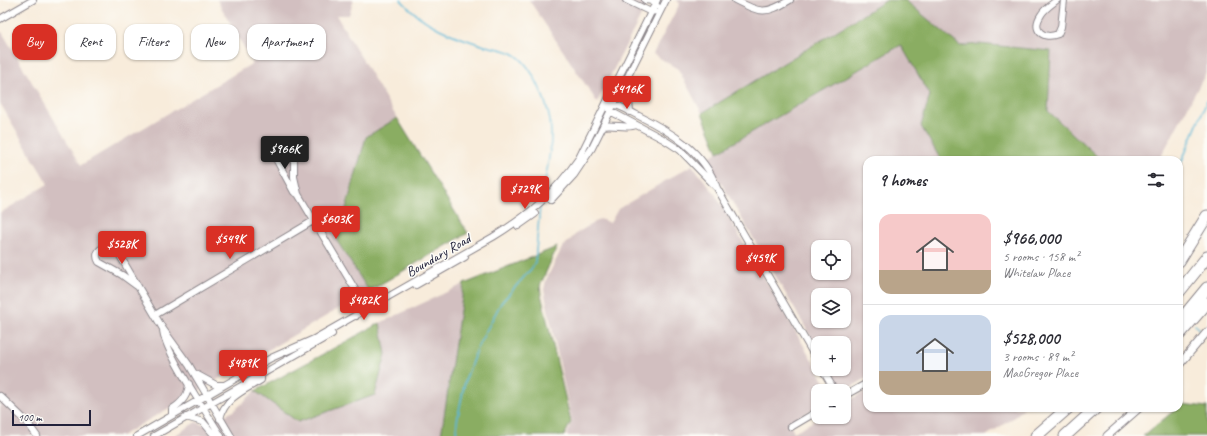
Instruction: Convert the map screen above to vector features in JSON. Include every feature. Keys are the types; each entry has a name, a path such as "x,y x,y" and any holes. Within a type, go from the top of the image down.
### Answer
{"highway":[{"path":"1183,255 1207,216"},
{"path":"1183,287 1207,257"},
{"path":"1183,326 1195,311 1207,288"},
{"path":"1195,311 1207,303"},
{"path":"1036,436 1064,412"},
{"path":"1065,436 1092,412"}],"street":[{"path":"0,19 33,0"},
{"path":"626,0 651,12 661,11 656,2 645,0"},
{"name":"Boundary Road","path":"154,436 493,239 543,202 561,186 585,160 627,80 666,0"},
{"path":"735,0 753,9 765,12 774,10 790,0"},
{"path":"1057,0 1041,14 1037,22 1038,29 1043,35 1050,37 1058,34 1064,0"},
{"name":"Boundary Road","path":"561,186 579,158 656,2"},
{"path":"627,80 630,112"},
{"path":"717,188 680,150 664,139 610,111 606,104 614,104 678,138 692,150 712,173 717,188 811,350"},
{"path":"603,126 616,124 632,127 636,125"},
{"path":"298,194 294,192 275,157 274,151 276,145 284,141 291,143 294,147 294,177 298,194 358,296 368,302 378,303"},
{"path":"155,316 314,221"},
{"name":"Boundary Road","path":"137,436 271,358 314,339 493,239"},
{"path":"137,286 122,274 99,262 97,256 100,249 105,246 110,246 116,249 155,316 194,373 231,436"},
{"path":"356,316 358,296"},
{"path":"163,329 166,341 189,384 204,406 221,436"},
{"path":"1183,360 1207,332"},
{"path":"194,373 216,385 224,385"},
{"path":"220,419 224,407 231,398 261,380 261,374"},
{"path":"172,416 172,409 180,404 187,396 189,384"},
{"path":"851,392 863,385"},
{"path":"0,396 26,421 37,436"},
{"path":"1107,436 1134,412"},
{"path":"791,427 811,415"},
{"path":"186,417 203,422 215,436"}],"shaded area":[{"path":"217,0 354,0 349,15 336,15 397,118 366,137 337,241 369,291 121,436 0,436 0,213 48,184 0,103 0,33 2,32 12,49 12,60 19,60 81,165 253,63 251,60 326,60 326,24 247,24 247,52 239,38 239,24 231,24"},
{"path":"529,0 649,0 597,102"},
{"path":"675,0 887,0 702,113 678,69 653,54 680,3"},
{"path":"905,0 1207,0 1207,71 1161,156 1097,156 1048,111 1051,51 979,44 960,46"},
{"path":"901,45 930,95 921,126 939,156 863,156 863,380 851,386 851,384 838,383 834,376 851,376 851,336 811,337 721,183 704,160"},
{"path":"692,165 715,194 811,358 811,376 821,376 826,384 811,384 811,410 789,423 794,432 811,423 811,424 851,424 851,400 863,392 863,412 1020,412 986,436 566,436 572,422 544,290 546,280 562,248 577,233 600,219 610,223 618,209"},
{"path":"464,284 441,436 174,436 196,422 203,425 234,411 255,391 380,323"}],"green space":[{"path":"887,0 905,0 960,46 979,44 1051,51 1048,111 1097,156 939,156 921,126 930,95 901,45 718,152 702,113"},
{"path":"397,118 468,233 369,291 337,241 366,137"},
{"path":"557,247 540,286 571,422 564,436 441,436 464,284"},
{"path":"380,323 386,354 375,395 298,422 255,391"},
{"path":"1183,404 1207,407 1207,436 1143,436 1172,412 1183,412"}],"waterway":[{"path":"401,0 419,17 440,29 473,42 512,53 520,58 527,66 534,76 544,100 550,122 551,140 542,198"},
{"path":"1183,158 1207,101"},
{"path":"456,436 457,421 465,381 477,348 501,303 532,268 535,262 540,206"},
{"path":"1195,325 1204,333"}]}
